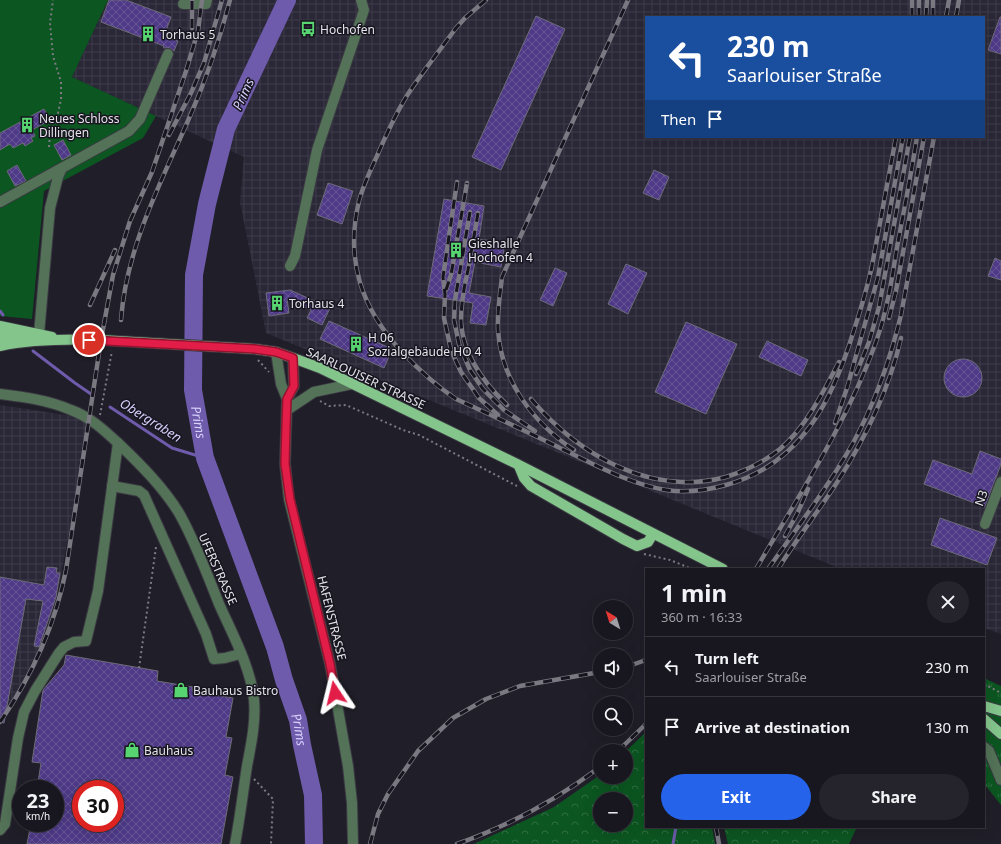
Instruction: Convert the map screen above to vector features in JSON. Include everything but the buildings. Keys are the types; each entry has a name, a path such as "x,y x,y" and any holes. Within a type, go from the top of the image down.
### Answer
{"main road":[{"name":"SAARLOUISER STRASSE","path":"0,326 58,338"},
{"name":"SAARLOUISER STRASSE","path":"0,336 125,342 253,354 276,352 320,368 518,465 722,568"},
{"name":"SAARLOUISER STRASSE","path":"0,346 15,343 76,340"},
{"path":"518,465 524,478 531,486 623,539 637,546 648,542 654,534"},
{"path":"985,706 1001,711"},
{"path":"985,720 1001,734"}],"street":[{"path":"183,4 206,4 207,0"},
{"path":"290,266 295,256 316,150 339,87 364,10 362,0"},
{"path":"0,202 130,131 140,118 168,54"},
{"path":"39,334 50,208 58,177 62,168"},
{"name":"HAFENSTRASSE","path":"276,352 281,384 287,404 285,464 290,499 330,664 348,766 352,802 353,844"},
{"name":"HAFENSTRASSE","path":"287,404 294,386 293,358"},
{"path":"287,404 314,392 352,384"},
{"name":"UFERSTRASSE","path":"0,390 11,396"},
{"name":"UFERSTRASSE","path":"0,394 42,400 71,410 98,424 137,460 160,487 179,513 201,560 240,654 250,680 254,700 254,718 235,844"},
{"path":"0,830 5,824 22,720 26,708 51,664 61,650 74,642 86,641 98,591 118,443"},
{"name":"N3","path":"985,524 1001,482"},
{"path":"112,486 139,492 144,495 206,634 214,659 240,654"},
{"path":"985,749 989,751 1001,780"}],"path":[{"path":"49,147 50,134 57,118 61,99 61,82 53,56 50,23 54,0"},
{"path":"101,410 113,342"},
{"path":"253,354 274,378 280,379"},
{"path":"314,392 319,401 325,405 346,405 403,430 419,435 522,489"},
{"path":"139,668 156,546"},
{"path":"642,554 662,558 689,568"},
{"path":"985,685 1001,693"},
{"path":"247,770 273,799 271,844"}],"shaded area":[{"path":"108,0 1001,0 1001,634 985,628 985,568 839,568 266,333 240,202 244,157 72,77"},
{"path":"0,405 72,416 90,425 56,601 43,641 0,721"}],"green space":[{"path":"0,0 108,0 72,77 156,116 143,138 44,191 32,319 0,316"},
{"path":"985,678 1001,686 1001,805 985,785"},
{"path":"645,733 645,828 712,828 715,844 474,844 554,807 593,780 593,784 633,784 633,744"},
{"path":"724,828 857,828 849,844 728,844"}],"waterway":[{"name":"Prims","path":"287,0 226,129 207,204 194,275 193,390 205,458 275,647 284,680 298,720 313,795 314,844"},
{"name":"Obergraben","path":"0,311 3,315"},
{"name":"Obergraben","path":"33,351 91,394"},
{"name":"Obergraben","path":"110,407 172,448 205,458"},
{"path":"673,844 676,828"}],"railway":[{"path":"192,0 192,28"},
{"path":"0,722 12,705 32,668 56,610 66,570 101,340 113,275 130,221 152,172 186,71 198,31 202,0"},
{"path":"169,135 191,93 204,63 222,0"},
{"path":"121,320 129,269 145,219 206,78 230,0"},
{"path":"486,0 456,28 408,94 395,116 365,184 359,201 355,223 354,243 360,282 376,318 408,359 448,394 599,467 639,483 666,490 681,491 704,490 726,485 752,475 775,462 794,445 811,426 824,404 846,356 872,266"},
{"path":"574,450 545,427 522,399 513,383 505,366 500,348 498,310 502,277 628,0"},
{"path":"912,0 912,16"},
{"path":"919,0 919,16"},
{"path":"926,16 927,0"},
{"path":"933,0 933,16"},
{"path":"946,16 949,0"},
{"path":"956,16 959,0"},
{"path":"871,271 896,138"},
{"path":"835,423 847,388 878,277 903,138"},
{"path":"856,374 869,342 879,307 910,138"},
{"path":"757,568 837,430 876,342 889,295 917,138"},
{"path":"889,318 896,291 924,138"},
{"path":"769,568 812,507 853,443 875,397 892,348 901,315 934,138"},
{"path":"457,182 443,277 445,294 444,318 451,350 461,372 479,398 498,415"},
{"path":"446,290 451,275 467,183"},
{"path":"470,212 455,300 454,320 459,344 470,370 483,389 504,410 535,431"},
{"path":"478,213 464,289 461,322 466,346 476,368 490,387 507,405"},
{"path":"90,305 115,250"},
{"path":"779,568 836,484 857,450 883,395 901,338"},
{"path":"531,399 571,438 594,454 618,466 644,476 670,481 698,482 726,477 740,472 761,462 780,449 806,420 839,362"},
{"path":"785,536 808,489"},
{"path":"633,665 645,660"},
{"path":"370,844 378,814 388,794 418,751 453,718 486,699 520,686 593,673"},
{"path":"625,744 645,725"},
{"path":"457,844 495,829 532,811 593,772"},
{"path":"716,828 719,844"}],"place":[{"name":"Hochofen","path":"308,29"},
{"name":"Torhaus 5","path":"148,34"},
{"name":"Neues Schloss Dillingen","path":"27,125"},
{"name":"Gieshalle Hochofen 4","path":"456,250"},
{"name":"Torhaus 4","path":"277,303"},
{"name":"H 06 Sozialgebäude HO 4","path":"356,344"},
{"name":"Bauhaus Bistro","path":"181,690"},
{"name":"Bauhaus","path":"132,750"}],"route":[{"path":"89,340 255,349 276,352 293,358 294,386 287,399 285,464 290,499 330,664 335,693"}]}
